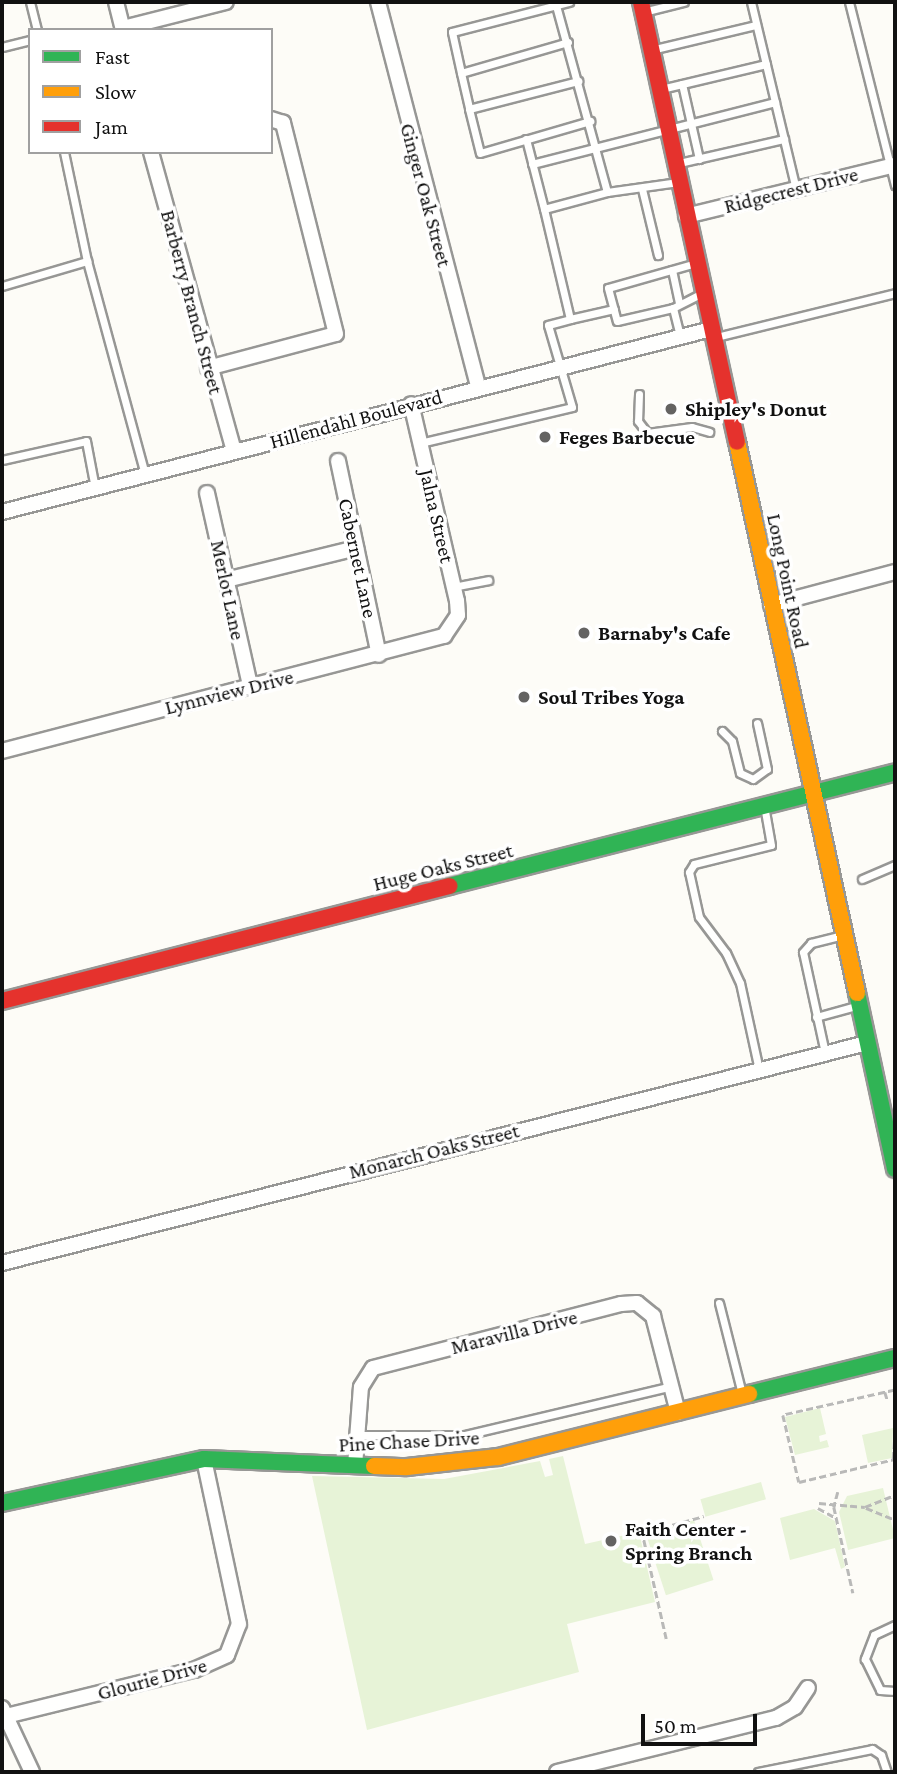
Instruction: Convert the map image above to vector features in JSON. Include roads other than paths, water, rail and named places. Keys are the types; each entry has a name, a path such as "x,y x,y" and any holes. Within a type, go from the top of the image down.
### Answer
{"street":[{"path":"116,2 123,28"},
{"path":"127,28 226,2"},
{"name":"Ginger Oak Street","path":"378,2 478,387"},
{"name":"Long Point Road","path":"642,7 895,1169"},
{"path":"208,368 336,334 283,123 273,120"},
{"name":"Barberry Branch Street","path":"152,154 208,368 234,451"},
{"name":"Ridgecrest Drive","path":"687,216 893,165"},
{"name":"Hillendahl Boulevard","path":"2,512 560,366 680,337 712,333"},
{"name":"Jalna Street","path":"411,404 453,587 458,615 453,627"},
{"name":"Cabernet Lane","path":"338,460 379,654"},
{"name":"Merlot Lane","path":"207,493 250,686"},
{"path":"226,580 356,548"},
{"path":"771,605 895,572"},
{"name":"Lynnview Drive","path":"2,751 432,641 453,627"},
{"name":"Huge Oaks Street","path":"2,1001 895,772"},
{"name":"Monarch Oaks Street","path":"2,1263 867,1043"},
{"name":"Maravilla Drive","path":"355,1466 362,1379 373,1368 621,1304 636,1303 649,1310 678,1413"},
{"name":"Pine Chase Drive","path":"2,1503 204,1460 408,1467 498,1457 895,1358"},
{"name":"Glourie Drive","path":"3,1714 194,1670 227,1655 239,1624 204,1460"},
{"path":"557,1772 776,1718 795,1707 808,1688"},
{"path":"3,1714 32,1772"}],"lane":[{"path":"30,2 36,28"},
{"path":"569,2 556,3 452,32 480,153 590,121"},
{"path":"642,7 684,2"},
{"path":"751,2 796,189"},
{"path":"849,2 893,165 895,185"},
{"path":"556,3 607,192"},
{"path":"650,50 756,25"},
{"path":"2,47 28,40"},
{"path":"461,73 568,42"},
{"path":"658,90 766,64"},
{"path":"469,109 578,80"},
{"path":"682,84 699,159"},
{"path":"532,164 775,102"},
{"path":"526,139 570,319"},
{"path":"675,164 784,139"},
{"path":"64,154 87,261 145,474"},
{"path":"544,209 607,192 679,182"},
{"path":"642,189 657,255"},
{"path":"2,286 87,261"},
{"path":"697,263 608,288 617,321 676,305 704,293"},
{"path":"672,270 680,337"},
{"path":"712,333 895,293"},
{"path":"420,443 572,407 548,325 614,309"},
{"path":"639,394 638,421 647,433 692,427 709,432"},
{"path":"2,460 86,441 95,488"},
{"path":"453,587 488,580"},
{"path":"722,731 732,741 740,773 753,779 767,769 757,723"},
{"path":"759,1071 740,984 726,953 699,917 689,872 694,864 771,845 764,807"},
{"path":"862,879 895,865"},
{"path":"825,1054 803,952 811,943 844,934"},
{"path":"816,1017 859,1006"},
{"path":"719,1303 742,1397"},
{"path":"357,1435 465,1435 672,1386"},
{"path":"895,1625 874,1635 865,1658 880,1690 895,1691"},
{"path":"758,1772 872,1749 881,1755 887,1772"}],"place":[{"name":"Shipley's Donut","path":"671,409"},
{"name":"Feges Barbecue","path":"545,437"},
{"name":"Barnaby's Cafe","path":"584,633"},
{"name":"Soul Tribes Yoga","path":"524,697"},
{"name":"Faith Center - Spring Branch","path":"611,1541"}]}
